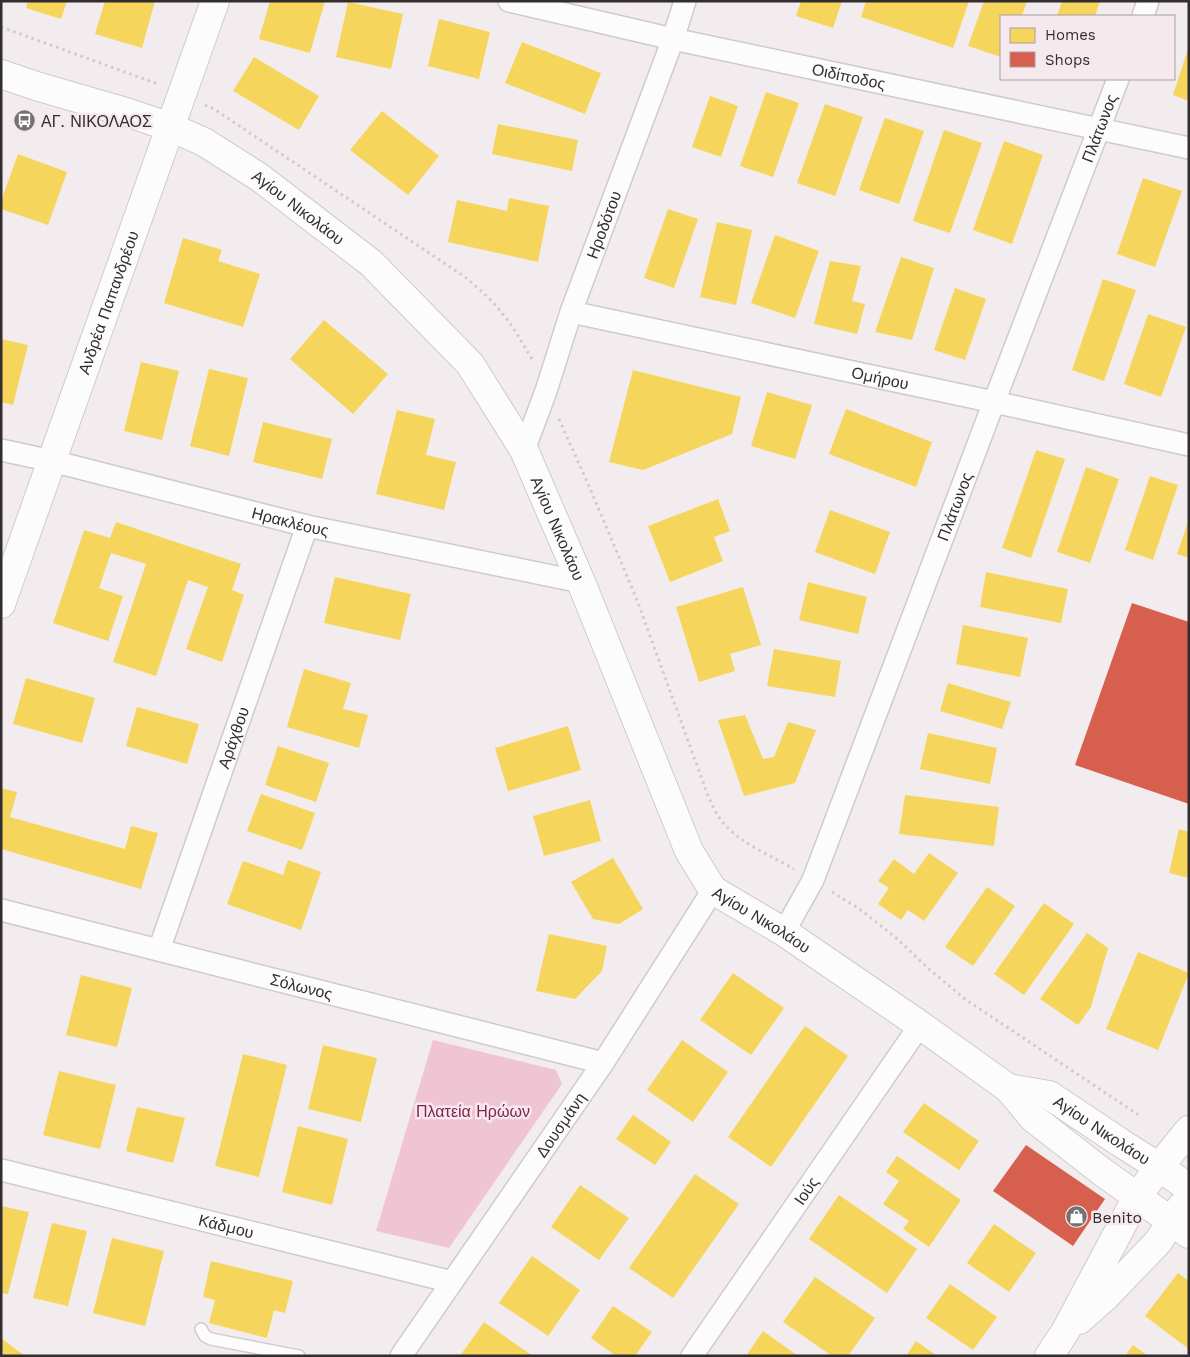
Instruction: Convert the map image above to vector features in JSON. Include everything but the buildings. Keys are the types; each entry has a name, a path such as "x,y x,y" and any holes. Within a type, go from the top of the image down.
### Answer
{"street":[{"name":"Ανδρέα Παπανδρέου","path":"1,604 214,1"},
{"name":"Οιδίποδος","path":"509,1 673,39 1189,148"},
{"name":"Ηροδότου","path":"524,450 546,391 570,312 673,39 685,1"},
{"path":"1143,15 1148,1"},
{"name":"Αγίου Νικολάου","path":"1,74 130,113 170,127 204,142 259,177 371,263 470,364 524,450 581,582 689,852 713,890 784,932 1008,1088 1033,1118 1180,1228"},
{"name":"Πλάτωνος","path":"784,932 813,880 1118,80"},
{"name":"Ομήρου","path":"570,312 994,402 1189,446"},
{"name":"Ηρακλέους","path":"1,450 52,461 307,526 581,582"},
{"name":"Αράχθου","path":"158,950 307,526"},
{"name":"Δουσμάνη","path":"401,1356 603,1063 713,890"},
{"name":"Σόλωνος","path":"1,910 603,1063"},
{"name":"Ιούς","path":"692,1356 920,1025"},
{"name":"Αγίου Νικολάου","path":"1008,1088 1049,1095 1189,1188"},
{"path":"1049,1356 1065,1332 1137,1197 1189,1130"},
{"name":"Κάδμου","path":"1,1170 452,1282"},
{"path":"1065,1332 1105,1297 1158,1242 1180,1228 1189,1196"}],"lane":[{"path":"201,1330 205,1336 211,1339 299,1356"}],"green space":[{"name":"Πλατεία Ηρώων","path":"433,1040 556,1070 562,1084 449,1248 376,1231"}],"place":[{"name":"ΑΓ. ΝΙΚΟΛΑΟΣ","path":"25,121"},
{"name":"Benito","path":"1076,1217"}]}
